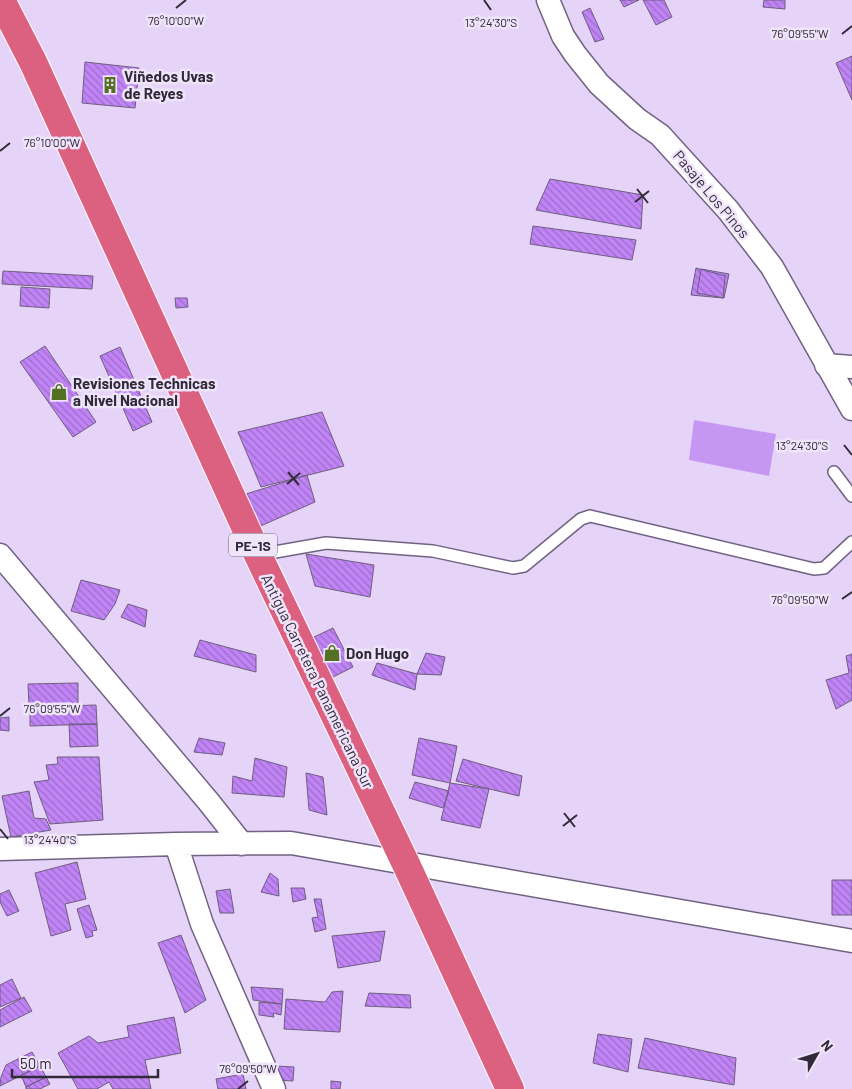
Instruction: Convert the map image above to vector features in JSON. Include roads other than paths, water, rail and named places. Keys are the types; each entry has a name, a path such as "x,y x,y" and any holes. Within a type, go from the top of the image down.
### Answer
{"highway":[{"name":"Antigua Carretera Panamericana Sur","path":"1,0 33,62 258,555 406,864 510,1089"}],"street":[{"name":"Pasaje Los Pinos","path":"548,0 563,36 599,84 637,119 666,141 728,210 772,267 852,409"},
{"path":"826,365 852,367"},
{"path":"0,555 208,801 242,844"},
{"path":"0,849 291,843 852,941"},
{"path":"176,844 202,924 274,1089"}],"lane":[{"path":"834,472 852,496"},
{"path":"258,555 326,543 433,551 513,568 524,566 581,519 590,516 814,569 824,568 852,542"}],"place":[{"name":"Viñedos Uvas de Reyes","path":"110,85"},
{"name":"Revisiones Technicas a Nivel Nacional","path":"59,392"},
{"name":"Don Hugo","path":"332,653"}]}
